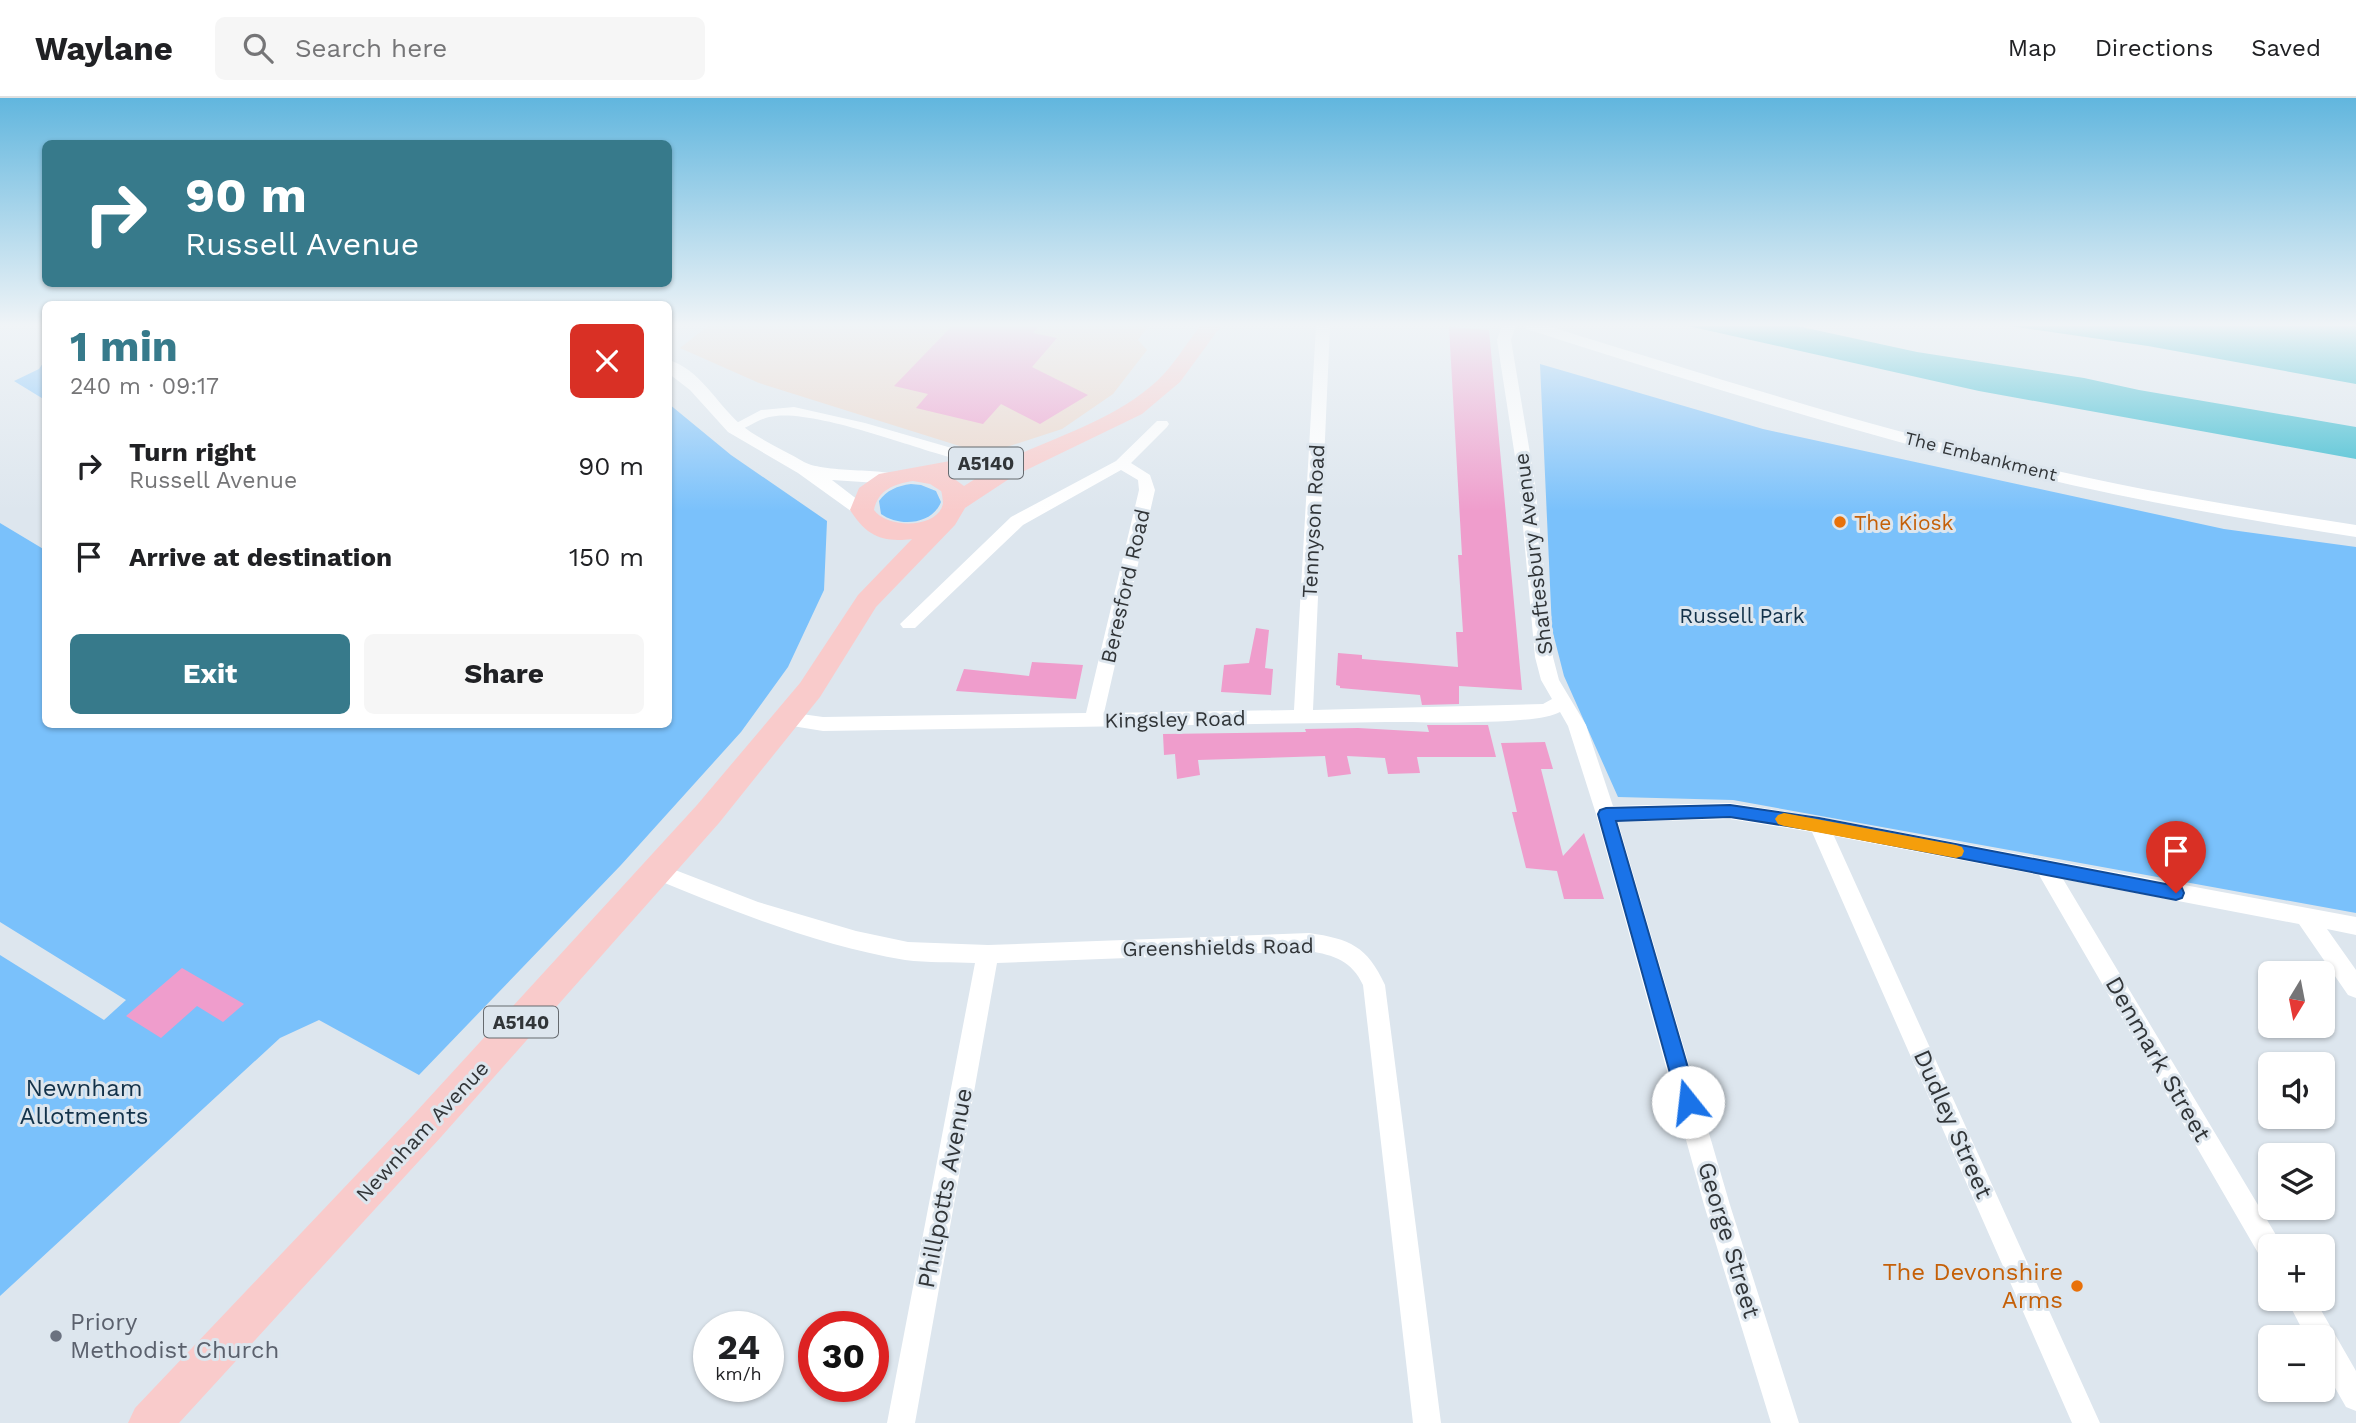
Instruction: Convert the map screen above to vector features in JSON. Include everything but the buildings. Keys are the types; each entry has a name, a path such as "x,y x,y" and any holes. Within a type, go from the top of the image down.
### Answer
{"main road":[{"name":"Newnham Avenue","path":"150,1423 428,1125 657,871 787,719 822,673 867,601 951,511 981,484 1111,422 1162,388"},
{"name":"Newnham Avenue","path":"903,476 974,466 1058,445"},
{"path":"903,476 937,478 946,482 956,495 951,511 934,526 911,532 898,533 869,518 863,502 873,488 903,476"},
{"name":"Newnham Avenue","path":"867,601 881,547 869,518"}],"street":[{"path":"698,388 734,428 804,469 869,518"},
{"name":"Tennyson Road","path":"1303,716 1320,388"},
{"name":"Shaftesbury Avenue","path":"1512,388 1527,483 1544,657 1550,680 1577,725 1606,814"},
{"name":"The Embankment","path":"1737,388 1982,458 2133,492 2256,516 2356,531"},
{"path":"734,428 766,413 794,411 860,426 950,452"},
{"path":"909,624 1017,521 1121,464 1162,424"},
{"name":"Beresford Road","path":"1093,721 1147,490 1145,478 1121,464"},
{"path":"804,469 848,477 903,476"},
{"name":"Kingsley Road","path":"787,719 822,724 1093,721 1546,711 1561,702"},
{"path":"1606,814 1730,811 1819,825 2356,926"},
{"name":"George Street","path":"1606,814 1717,1205 1785,1423"},
{"name":"Dudley Street","path":"1819,825 2086,1423"},
{"name":"Denmark Street","path":"2046,869 2261,1234"},
{"name":"Greenshields Road","path":"657,871 754,910 856,940 908,951 988,954 1310,942 1339,947 1353,954 1366,965 1374,985 1427,1423"},
{"path":"2305,916 2356,988"},
{"name":"Phillpotts Avenue","path":"901,1423 988,954"},
{"path":"2335,1361 2356,1397"}],"shaded area":[{"path":"774,388 1118,388 1113,394 1062,429 985,454"},
{"path":"1965,388 2129,388 2356,427 2356,459"}],"green space":[{"path":"25,388 42,388 42,398"},
{"name":"Russell Park","path":"1541,388 1622,388 1763,429 2224,529 2356,547 2356,913 1733,800 1618,797 1564,676 1552,629"},
{"name":"Newnham Allotments","path":"672,406 731,455 827,521 824,590 788,667 741,732 621,865 419,1075 319,1020 280,1038 0,1296 0,955 104,1020 126,1000 0,922 0,523 42,548 42,728 672,728"},
{"path":"911,484 936,491 941,502 937,510 914,522 897,521 881,514 879,501 885,494"}],"slow traffic":[{"path":"1784,819 1956,851"}],"place":[{"name":"The Kiosk","path":"1840,522"},
{"name":"The Devonshire Arms","path":"2077,1286"},
{"name":"Priory Methodist Church","path":"56,1336"}],"route":[{"path":"1688,1102 1606,814 1730,811 1819,825 2176,893"}]}
